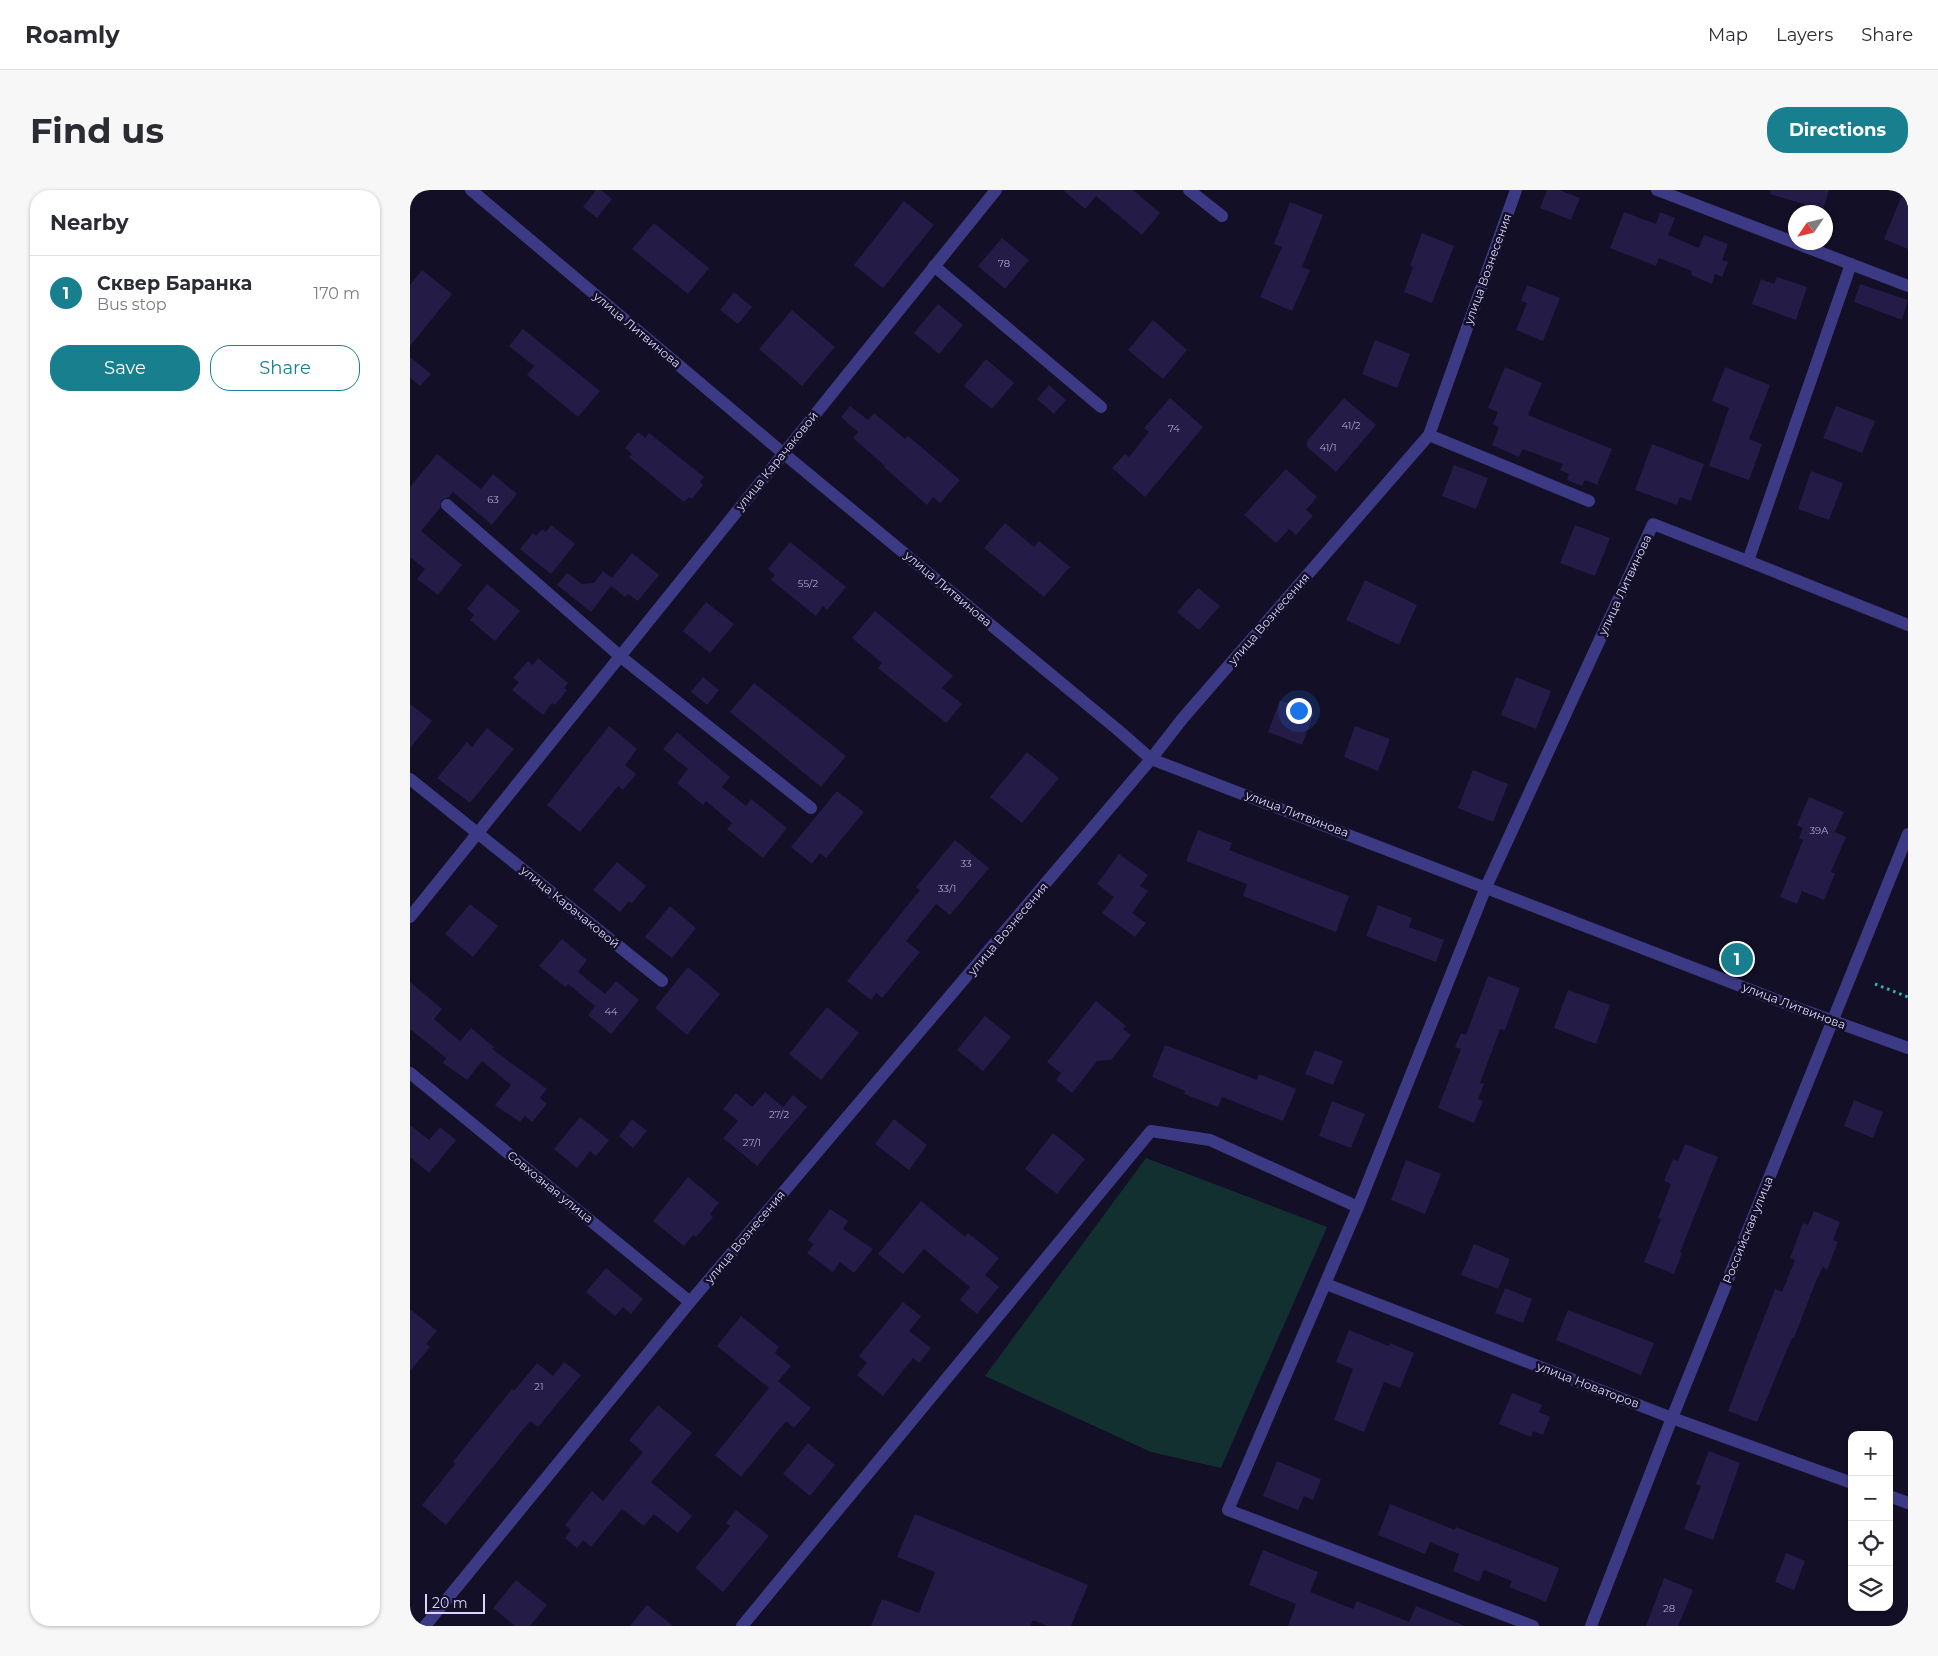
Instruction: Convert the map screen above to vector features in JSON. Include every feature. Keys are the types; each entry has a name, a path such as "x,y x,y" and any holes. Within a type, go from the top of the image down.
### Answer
{"street":[{"name":"улица Литвинова","path":"470,190 1151,759 1832,1021 1908,1048"},
{"name":"улица Карачаковой","path":"410,917 996,190"},
{"path":"1189,190 1222,216"},
{"name":"улица Вознесения","path":"425,1626 690,1302 1151,759 1183,718 1429,435 1516,190"},
{"path":"1656,190 1908,286"},
{"path":"1851,264 1748,561 1908,625"},
{"path":"934,266 1101,407"},
{"path":"1429,435 1589,501"},
{"path":"447,505 621,657 811,808"},
{"name":"улица Литвинова","path":"1486,887 1653,524 1748,561"},
{"name":"улица Карачаковой","path":"410,779 662,982"},
{"name":"Российская улица","path":"1591,1626 1672,1418 1908,834"},
{"path":"1486,887 1358,1207 1228,1510 1533,1626"},
{"name":"Совхозная улица","path":"410,1072 690,1302"},
{"path":"742,1626 1151,1131 1210,1140 1358,1207"},
{"name":"улица Новаторов","path":"1326,1284 1672,1418 1848,1482"},
{"path":"1893,1497 1908,1503"}],"path":[{"path":"1875,984 1908,996"}],"green space":[{"path":"1146,1158 1327,1227 1221,1468 1151,1452 985,1376"}],"building":[{"path":"596,190 601,190 612,199 597,218 583,207"},
{"path":"1063,190 1133,190 1160,213 1142,235 1096,196 1085,209"},
{"path":"1547,190 1559,190 1580,198 1571,220 1540,208"},
{"path":"1771,190 1829,190 1824,205 1806,205 1770,194"},
{"path":"1904,190 1908,190 1908,249 1884,239"},
{"path":"904,201 934,225 883,288 854,265"},
{"path":"1290,202 1323,215 1302,267 1310,270 1292,311 1260,297 1282,247 1274,244"},
{"path":"1624,212 1656,224 1660,212 1675,218 1668,235 1699,248 1704,235 1728,244 1722,260 1728,262 1722,277 1715,274 1712,284 1691,275 1692,271 1659,258 1656,266 1610,248"},
{"path":"654,223 709,268 688,294 632,249"},
{"path":"1422,233 1454,246 1432,303 1404,292 1413,267 1410,266"},
{"path":"1002,238 1029,260 1005,289 978,266"},
{"path":"422,270 452,294 410,346 410,285"},
{"path":"1777,277 1807,287 1796,320 1752,304 1761,279 1774,284"},
{"path":"1860,284 1908,300 1902,320 1854,302"},
{"path":"1527,285 1560,298 1543,341 1516,330 1527,303 1521,301"},
{"path":"734,292 752,307 738,324 720,310"},
{"path":"938,304 963,325 939,354 914,333"},
{"path":"792,310 835,347 802,386 759,349"},
{"path":"1153,320 1187,350 1163,379 1128,350"},
{"path":"523,329 600,391 578,417 527,375 534,366 509,346"},
{"path":"1375,340 1410,354 1397,388 1362,374"},
{"path":"410,357 431,374 420,386 410,378"},
{"path":"986,359 1014,383 992,409 964,386"},
{"path":"1505,367 1542,383 1528,415 1612,449 1597,485 1585,480 1582,486 1567,480 1569,474 1560,470 1563,464 1523,449 1519,457 1492,445 1499,427 1493,424 1498,412 1488,408"},
{"path":"1725,367 1770,385 1749,439 1762,444 1749,480 1709,466 1729,408 1712,401"},
{"path":"1049,385 1066,400 1054,414 1037,399"},
{"path":"1170,398 1203,427 1145,497 1112,468 1125,454 1129,457 1149,432 1144,428"},
{"path":"1344,398 1376,425 1336,472 1307,447 1307,441"},
{"path":"850,406 868,420 874,413 905,439 908,436 960,480 940,503 933,497 927,505 853,438 858,432 841,417"},
{"path":"1836,406 1875,421 1862,453 1823,438"},
{"path":"638,432 645,438 649,433 704,477 700,482 703,485 692,499 689,497 684,502 629,457 632,454 625,448"},
{"path":"1652,444 1704,464 1691,501 1680,497 1677,505 1635,490"},
{"path":"437,454 481,489 493,474 517,494 492,525 453,492 449,497 441,500 440,508 421,531 462,565 438,595 417,579 425,569 410,557 410,487"},
{"path":"1454,465 1488,478 1476,509 1442,496"},
{"path":"1286,469 1317,497 1306,510 1313,516 1296,535 1289,529 1276,543 1244,515"},
{"path":"1811,471 1843,483 1829,520 1798,509"},
{"path":"1005,523 1034,547 1039,541 1070,567 1044,597 984,548"},
{"path":"551,525 575,544 551,574 520,549 533,533 536,536 542,529 546,532"},
{"path":"1575,525 1610,538 1595,576 1560,563"},
{"path":"790,542 846,587 827,610 823,606 816,616 771,580 775,575 768,569"},
{"path":"632,553 659,575 638,601 628,594 625,597 611,586 591,612 557,585 567,573 582,584 594,583 603,571 612,578"},
{"path":"1365,580 1417,605 1399,645 1346,620"},
{"path":"487,584 520,611 495,641 470,620 474,615 467,609"},
{"path":"1198,588 1220,606 1199,630 1177,612"},
{"path":"706,602 734,624 710,653 683,631"},
{"path":"875,611 953,676 942,688 962,704 946,723 878,668 882,663 852,638"},
{"path":"538,658 568,683 564,688 567,690 555,705 552,703 543,715 512,690 519,682 513,678 528,661 533,665"},
{"path":"703,677 719,690 707,705 691,692"},
{"path":"1516,677 1551,691 1536,729 1501,715"},
{"path":"754,683 846,756 821,787 730,712"},
{"path":"1280,700 1314,713 1302,745 1268,732"},
{"path":"410,704 432,721 410,748"},
{"path":"609,726 637,749 625,765 636,774 623,790 618,786 580,832 547,805"},
{"path":"1355,726 1390,739 1378,771 1344,757"},
{"path":"487,728 514,749 470,803 437,778 467,742 472,747"},
{"path":"677,732 730,777 722,787 746,806 751,799 787,828 763,858 727,829 732,823 706,801 703,805 677,783 688,769 663,749"},
{"path":"1027,752 1059,778 1022,823 990,797"},
{"path":"1473,770 1508,784 1493,822 1458,808"},
{"path":"837,791 864,812 826,858 820,853 812,864 791,847"},
{"path":"1809,797 1844,812 1835,832 1846,837 1831,872 1835,874 1824,900 1802,891 1797,904 1780,897 1803,840 1799,838 1803,828 1797,825"},
{"path":"1198,830 1232,843 1229,850 1349,896 1336,932 1243,896 1247,884 1186,861"},
{"path":"955,840 989,868 950,915 936,904 906,941 920,952 882,998 876,993 871,1000 847,981 920,890 916,887"},
{"path":"1119,854 1148,875 1140,886 1148,891 1132,913 1146,923 1135,937 1102,913 1114,897 1097,884"},
{"path":"617,862 646,886 632,903 629,901 620,912 593,890"},
{"path":"470,904 498,926 473,957 445,934"},
{"path":"1378,905 1412,918 1409,927 1444,940 1436,962 1366,936"},
{"path":"670,906 696,928 672,958 645,937"},
{"path":"562,939 587,960 578,972 605,994 616,981 639,1000 611,1034 588,1015 595,1006 568,984 565,987 539,966"},
{"path":"688,967 720,994 687,1035 655,1008"},
{"path":"1488,976 1520,988 1505,1030 1500,1029 1480,1083 1484,1084 1478,1099 1483,1101 1474,1123 1438,1108 1461,1049 1455,1047 1461,1033 1466,1035"},
{"path":"410,982 442,1009 434,1019 460,1041 471,1028 494,1047 492,1049 547,1089 540,1098 547,1104 532,1122 525,1116 520,1122 495,1105 511,1085 482,1061 467,1080 443,1063 446,1058 410,1029"},
{"path":"1568,990 1610,1005 1596,1044 1554,1028"},
{"path":"1096,1001 1126,1026 1123,1029 1131,1035 1111,1060 1097,1061 1072,1093 1056,1080 1061,1073 1047,1062"},
{"path":"827,1007 859,1033 821,1080 789,1054"},
{"path":"985,1016 1011,1037 983,1071 957,1050"},
{"path":"1165,1045 1257,1080 1259,1074 1296,1089 1283,1121 1222,1097 1218,1107 1184,1094 1185,1091 1152,1077"},
{"path":"1315,1050 1343,1061 1333,1085 1305,1074"},
{"path":"765,1092 783,1107 793,1095 807,1107 757,1166 723,1138 738,1121 723,1109 736,1093 752,1107"},
{"path":"1854,1100 1883,1112 1873,1138 1844,1126"},
{"path":"1332,1101 1365,1114 1351,1148 1319,1136"},
{"path":"580,1117 609,1140 596,1156 590,1151 577,1168 554,1149"},
{"path":"632,1119 647,1131 633,1148 619,1136"},
{"path":"894,1119 927,1145 909,1170 875,1144"},
{"path":"410,1125 429,1140 440,1127 456,1140 429,1173 410,1157"},
{"path":"1053,1133 1085,1159 1057,1194 1025,1169"},
{"path":"1685,1144 1718,1157 1680,1252 1682,1253 1674,1274 1644,1262 1661,1219 1658,1218 1671,1184 1664,1181 1673,1159 1678,1161"},
{"path":"1406,1160 1441,1174 1425,1214 1391,1200"},
{"path":"688,1177 719,1203 710,1214 713,1217 696,1237 693,1235 684,1246 653,1221"},
{"path":"921,1201 965,1237 968,1233 999,1258 985,1275 999,1287 977,1314 960,1300 970,1287 924,1249 903,1274 878,1254"},
{"path":"830,1209 848,1221 843,1229 873,1249 854,1273 840,1262 833,1272 807,1253 814,1244 808,1240"},
{"path":"1814,1211 1840,1222 1833,1240 1838,1242 1827,1270 1823,1267 1816,1281 1794,1338 1792,1338 1757,1422 1728,1411 1775,1289 1782,1292 1795,1260 1790,1258 1803,1223 1808,1225"},
{"path":"1474,1244 1510,1259 1498,1289 1461,1275"},
{"path":"606,1268 643,1299 631,1314 623,1307 615,1316 586,1292"},
{"path":"1505,1288 1532,1299 1523,1323 1495,1313"},
{"path":"903,1302 921,1316 909,1331 931,1348 919,1363 913,1358 883,1396 857,1375 867,1363 859,1356"},
{"path":"410,1309 437,1331 426,1344 430,1347 410,1371"},
{"path":"1568,1310 1654,1343 1641,1375 1556,1340"},
{"path":"741,1316 779,1347 775,1353 791,1366 778,1381 811,1408 794,1428 786,1421 741,1477 715,1455 769,1388 717,1346"},
{"path":"1349,1330 1389,1346 1390,1343 1414,1353 1400,1388 1384,1382 1364,1432 1334,1420 1353,1369 1336,1362"},
{"path":"564,1362 581,1375 538,1427 530,1421 446,1525 422,1505 455,1464 453,1462 464,1448 512,1389 514,1391 537,1363 553,1376"},
{"path":"1512,1393 1542,1405 1539,1412 1550,1417 1543,1435 1533,1431 1531,1437 1499,1424"},
{"path":"658,1405 692,1433 651,1482 692,1516 678,1533 654,1514 644,1526 622,1509 591,1547 583,1540 577,1548 565,1538 571,1530 565,1525 592,1491 603,1501 643,1452 629,1440"},
{"path":"808,1443 835,1465 810,1496 783,1474"},
{"path":"1709,1451 1740,1463 1713,1540 1684,1529 1701,1486 1696,1484"},
{"path":"1277,1461 1321,1479 1313,1500 1304,1496 1298,1510 1263,1496"},
{"path":"1390,1504 1455,1530 1456,1527 1559,1568 1546,1602 1509,1587 1512,1581 1484,1570 1479,1582 1453,1571 1459,1554 1430,1542 1425,1554 1378,1535"},
{"path":"736,1510 769,1536 723,1592 695,1568 730,1526 726,1523"},
{"path":"915,1514 1088,1585 1071,1626 1047,1626 1033,1620 1030,1626 871,1626 882,1599 919,1613 935,1572 897,1557"},
{"path":"1263,1550 1318,1572 1310,1592 1353,1609 1357,1601 1409,1622 1416,1606 1465,1626 1288,1626 1296,1604 1249,1585"},
{"path":"1786,1553 1805,1561 1794,1590 1775,1582"},
{"path":"1664,1578 1693,1590 1678,1626 1646,1626"},
{"path":"516,1580 547,1605 530,1626 515,1626 493,1608"},
{"path":"647,1605 673,1626 630,1626"}],"place":[{"name":"Сквер Баранка","path":"1737,959"}]}
